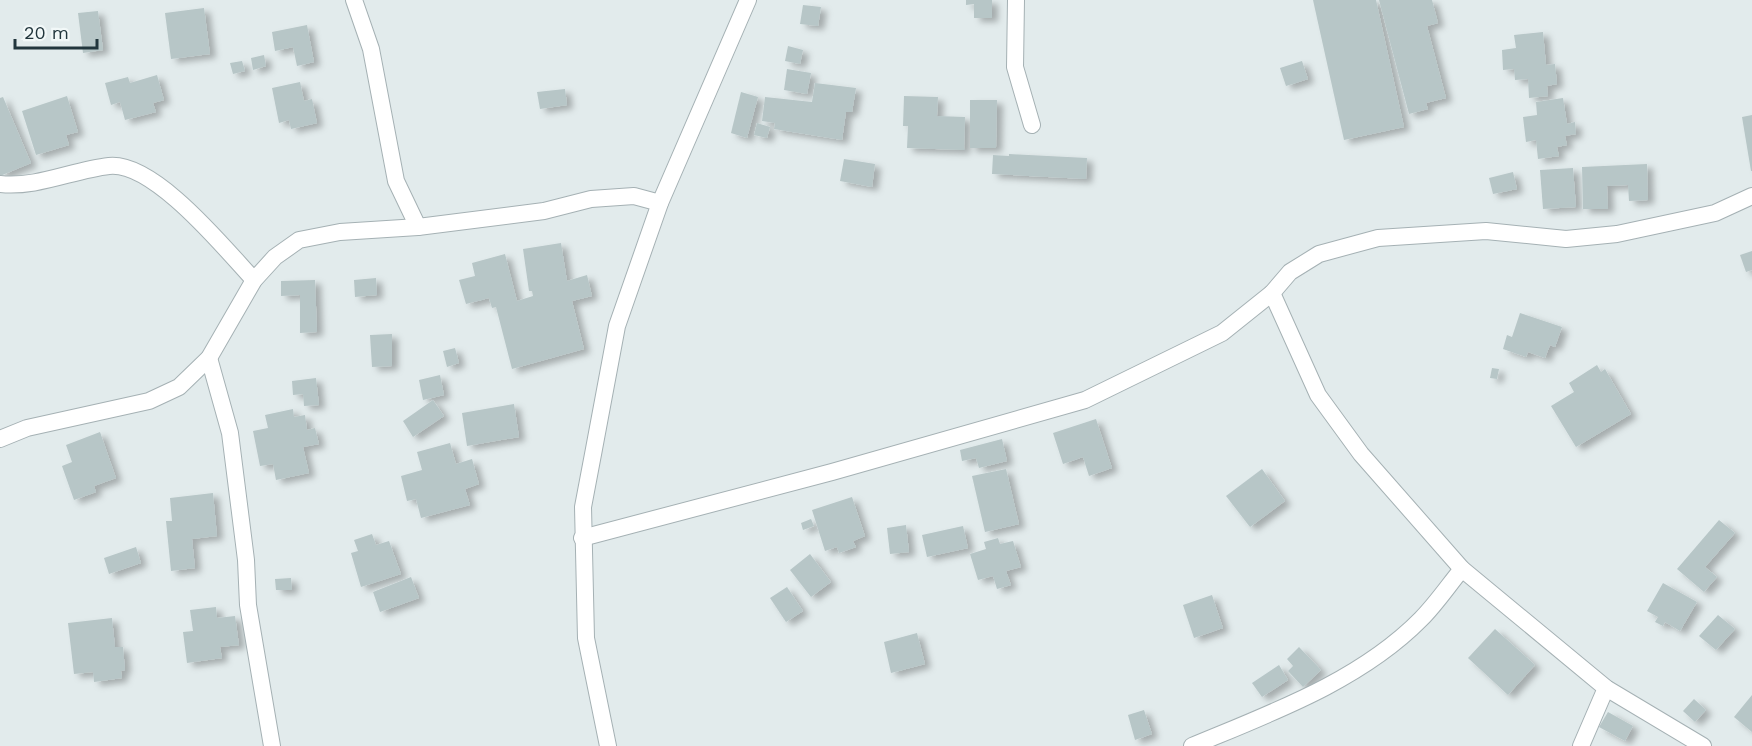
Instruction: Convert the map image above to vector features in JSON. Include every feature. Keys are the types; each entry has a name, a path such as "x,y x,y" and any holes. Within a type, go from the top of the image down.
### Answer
{"street":[{"path":"354,0 370,49 396,180 418,227"},
{"path":"608,746 586,638 583,507 617,326 660,202 748,0"},
{"path":"1016,0 1015,67 1032,125"},
{"path":"0,184 12,185 40,181 111,165 136,170 194,215 254,280"},
{"path":"0,439 27,428 149,401 179,387 209,358 254,280 275,257 299,240 340,232 418,227 544,211 591,199 634,196 660,202"},
{"path":"582,538 832,472 1085,400 1222,333 1272,293 1290,272 1319,254 1378,238 1486,231 1566,239 1617,234 1715,213 1752,196"},
{"path":"1272,293 1318,394 1362,454 1462,569 1606,688 1704,746"},
{"path":"209,358 230,433 246,560 248,605 272,746"},
{"path":"1192,746 1329,685 1378,654 1420,620 1462,569"},
{"path":"1581,746 1606,688"}],"building":[{"path":"966,0 992,0 992,18 974,18 974,4 966,5"},
{"path":"1313,0 1376,0 1404,127 1344,140"},
{"path":"1379,0 1432,0 1438,23 1427,26 1446,98 1426,103 1428,109 1409,114"},
{"path":"803,5 821,7 818,26 800,24"},
{"path":"204,8 210,54 171,59 165,13"},
{"path":"98,11 103,50 83,53 78,13"},
{"path":"307,25 314,62 297,66 293,47 275,51 272,32"},
{"path":"1543,32 1546,65 1555,64 1557,84 1547,86 1548,96 1529,98 1528,79 1515,80 1514,69 1503,70 1502,50 1516,48 1514,35"},
{"path":"788,46 803,50 800,64 785,61"},
{"path":"264,55 266,66 253,70 251,58"},
{"path":"242,61 245,71 233,74 230,63"},
{"path":"1302,61 1308,79 1286,86 1280,68"},
{"path":"787,69 811,73 807,94 784,90"},
{"path":"157,75 164,100 153,103 156,112 125,120 120,102 111,105 105,83 128,77 130,83"},
{"path":"300,82 304,101 312,99 317,123 291,129 289,120 279,123 272,88"},
{"path":"815,83 856,88 852,112 846,112 842,140 774,129 775,123 762,121 765,97 812,102"},
{"path":"565,89 567,105 540,109 537,92"},
{"path":"741,92 758,97 747,138 731,133"},
{"path":"67,96 78,132 66,135 69,145 36,155 22,111"},
{"path":"904,96 938,97 937,116 965,117 964,150 907,148 908,126 903,126"},
{"path":"3,97 31,163 0,176 0,98"},
{"path":"1563,98 1567,124 1575,122 1576,134 1565,136 1567,145 1557,147 1559,156 1538,159 1536,140 1526,142 1523,117 1537,115 1536,102"},
{"path":"970,100 997,100 996,148 970,148"},
{"path":"1752,115 1752,171 1751,171 1742,117"},
{"path":"757,123 770,127 767,138 754,135"},
{"path":"1009,154 1087,158 1086,179 992,174 993,155 1009,156"},
{"path":"844,159 875,164 872,187 840,181"},
{"path":"1647,164 1648,200 1629,201 1628,185 1607,186 1608,209 1583,209 1582,167"},
{"path":"1573,168 1576,207 1543,209 1540,170"},
{"path":"1513,172 1517,189 1493,194 1489,178"},
{"path":"561,243 567,281 587,275 592,296 572,301 584,349 512,369 496,307 492,308 489,298 466,304 459,280 475,276 472,263 505,254 517,301 533,296 532,291 529,291 523,249"},
{"path":"1752,251 1752,270 1746,272 1740,255"},
{"path":"376,278 377,295 355,297 354,280"},
{"path":"315,280 317,332 300,333 300,295 281,296 281,281"},
{"path":"1520,313 1562,327 1555,347 1550,345 1545,358 1528,352 1526,357 1503,349 1507,335 1512,337"},
{"path":"392,334 392,366 372,367 370,335"},
{"path":"455,348 459,363 447,367 443,351"},
{"path":"1597,365 1601,372 1605,369 1631,414 1576,447 1551,406 1574,392 1569,383"},
{"path":"1492,368 1499,369 1497,379 1490,378"},
{"path":"440,375 444,395 423,400 419,380"},
{"path":"316,378 319,405 304,406 303,394 293,395 292,381"},
{"path":"433,400 444,416 413,437 403,421"},
{"path":"514,404 519,437 467,446 462,413"},
{"path":"293,409 294,417 305,415 307,430 315,428 319,444 303,447 309,473 276,480 273,464 260,466 253,431 268,428 265,415"},
{"path":"1096,419 1112,468 1089,476 1083,457 1063,464 1053,433"},
{"path":"100,432 116,478 94,486 96,492 74,500 62,466 72,462 66,445"},
{"path":"1002,439 1007,461 979,468 976,458 962,461 960,450"},
{"path":"450,443 456,464 472,459 479,484 465,489 470,505 421,518 416,499 407,501 401,476 422,470 417,452"},
{"path":"1006,469 1019,524 985,532 972,476"},
{"path":"1262,469 1285,501 1250,527 1226,496"},
{"path":"213,493 217,536 192,539 195,568 171,571 166,521 172,521 170,498"},
{"path":"852,497 865,536 853,541 856,547 839,553 837,547 825,551 812,510"},
{"path":"811,519 814,526 803,530 801,523"},
{"path":"1719,520 1735,533 1705,567 1717,577 1704,592 1677,569"},
{"path":"906,525 909,552 890,554 887,528"},
{"path":"963,526 968,548 927,557 922,535"},
{"path":"372,534 376,545 389,541 401,574 361,587 351,553 358,551 354,540"},
{"path":"998,538 1000,544 1013,541 1021,567 1006,571 1011,585 997,589 993,576 978,580 970,554 986,549 984,542"},
{"path":"136,547 141,563 109,574 104,558"},
{"path":"810,554 831,582 811,597 790,570"},
{"path":"411,577 419,598 380,612 373,592"},
{"path":"291,578 292,590 276,590 275,579"},
{"path":"1663,583 1697,602 1680,631 1665,622 1663,626 1655,622 1658,617 1647,611"},
{"path":"787,587 803,611 786,622 770,598"},
{"path":"1212,595 1223,628 1194,638 1183,605"},
{"path":"216,607 217,618 235,616 239,645 220,647 222,658 187,663 183,632 193,631 190,610"},
{"path":"1718,615 1735,629 1716,650 1699,636"},
{"path":"112,618 115,647 123,647 125,670 121,671 122,678 94,682 93,672 74,674 68,623"},
{"path":"1495,629 1535,665 1508,695 1468,658"},
{"path":"917,633 925,664 891,673 884,642"},
{"path":"1299,647 1321,670 1303,687 1288,671 1293,666 1287,659"},
{"path":"1279,665 1288,680 1262,697 1252,683"},
{"path":"1752,695 1752,732 1734,717"},
{"path":"1694,699 1706,710 1695,722 1683,711"},
{"path":"1144,710 1152,734 1135,740 1128,715"},
{"path":"1608,712 1633,726 1625,741 1599,727"}]}
